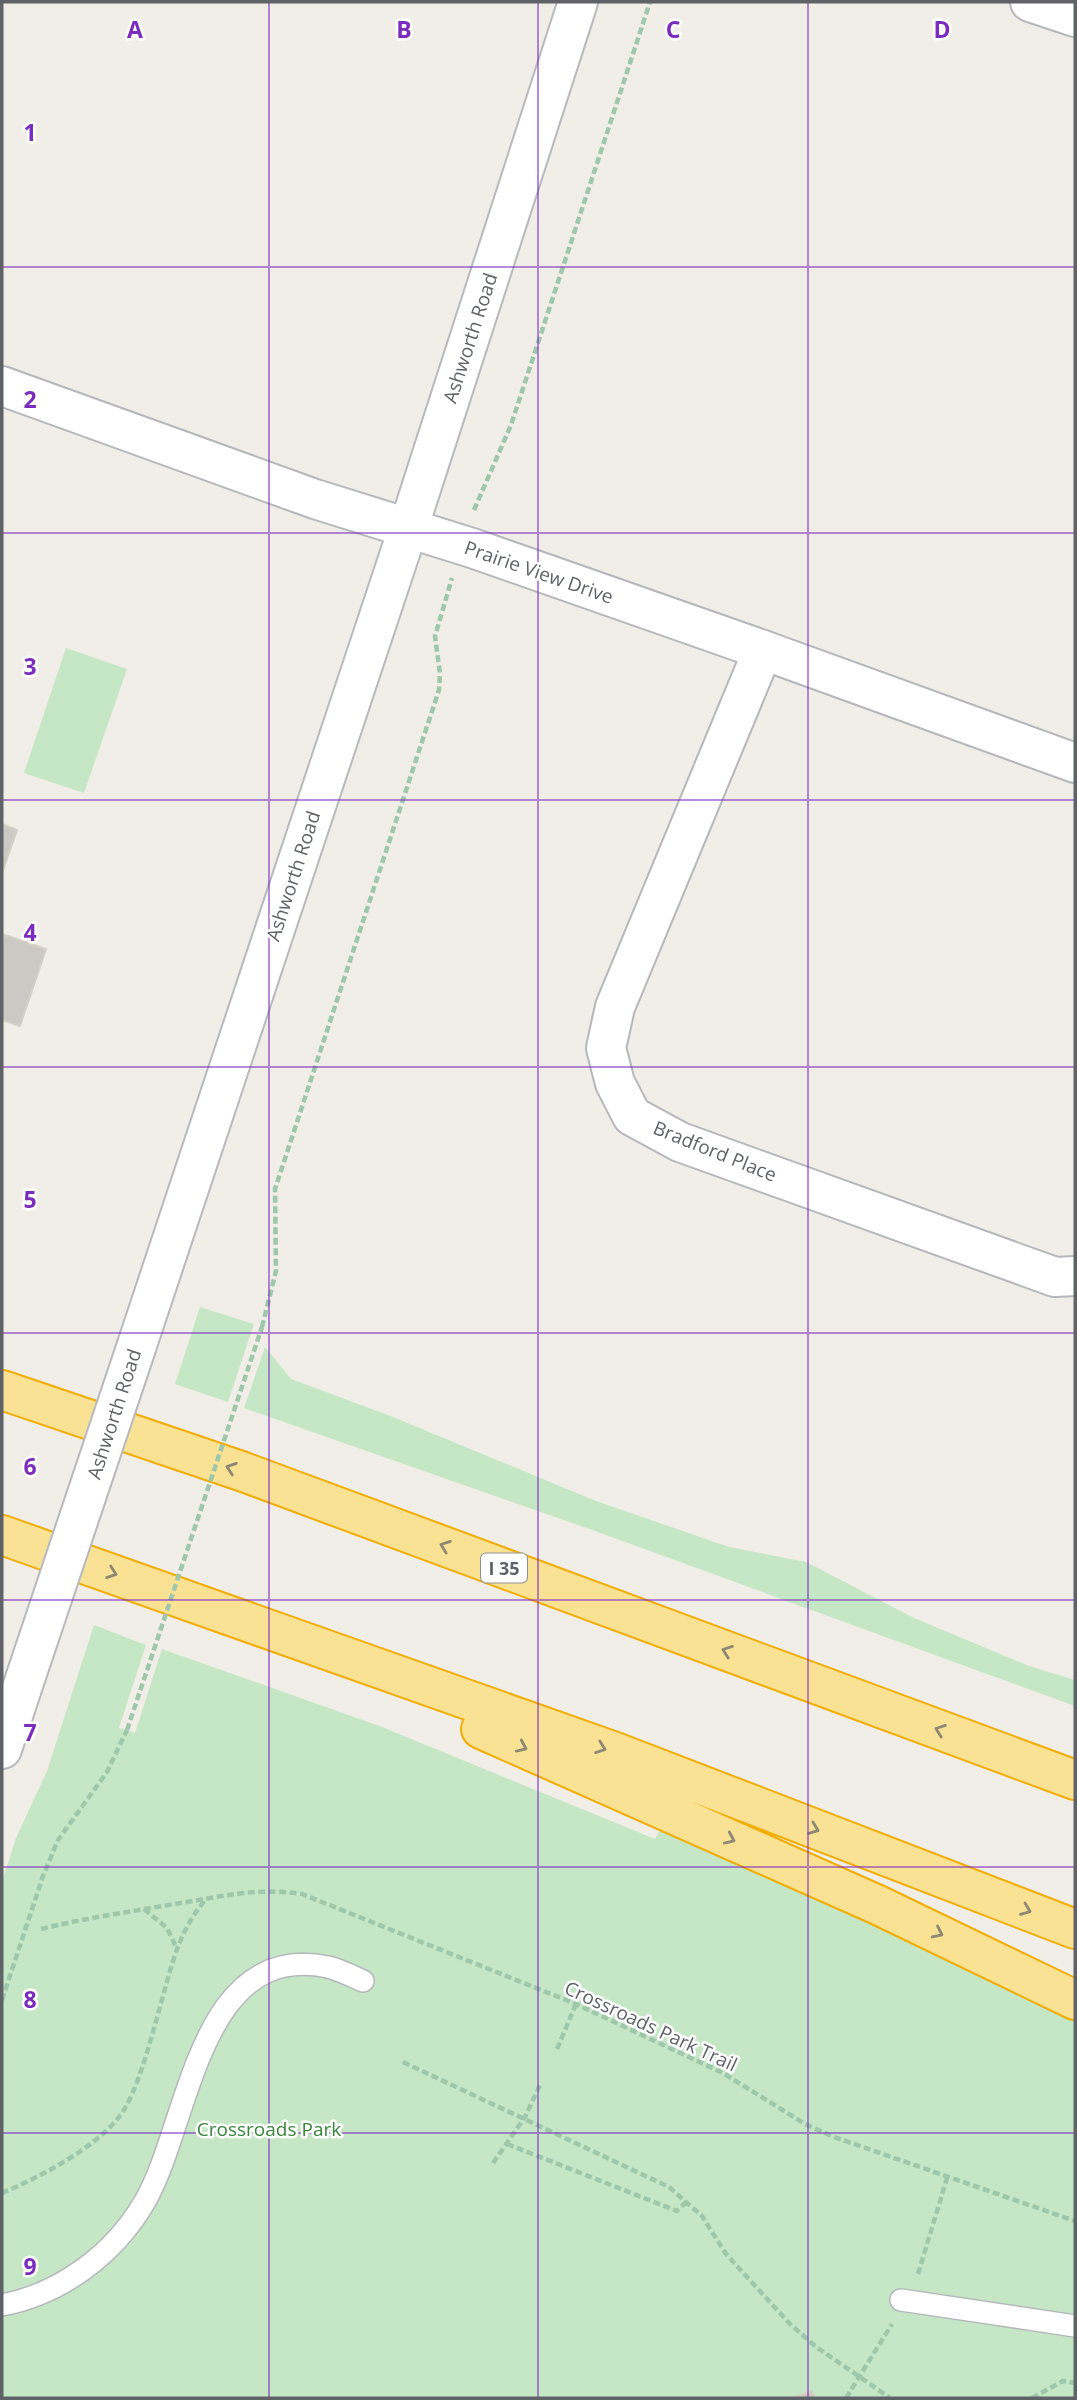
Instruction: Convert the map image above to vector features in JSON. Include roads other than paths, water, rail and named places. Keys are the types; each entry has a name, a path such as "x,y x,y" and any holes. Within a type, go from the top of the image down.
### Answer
{"highway":[{"name":"I 35","path":"2,1390 241,1471 1075,1780"},
{"path":"2,1535 618,1754 1075,1929"},
{"path":"191,1601 866,1899 1075,2000"},
{"path":"1004,1754 1075,1773"}],"street":[{"name":"Ashworth Road","path":"2,1749 408,529 578,2"},
{"path":"1030,2 1075,17"},
{"name":"Prairie View Drive","path":"2,386 408,529 472,548 1075,763"},
{"name":"Bradford Place","path":"762,650 615,1007 606,1048 615,1083 632,1116 680,1142 1055,1277 1075,1276"}],"lane":[{"path":"2,2305 18,2302 74,2277 122,2236 146,2200 160,2168 210,2030 239,1990 265,1973 300,1965 329,1968 363,1981"},
{"path":"905,2301 1075,2326"}],"park label":[{"name":"Crossroads Park","path":"269,2129"}]}
